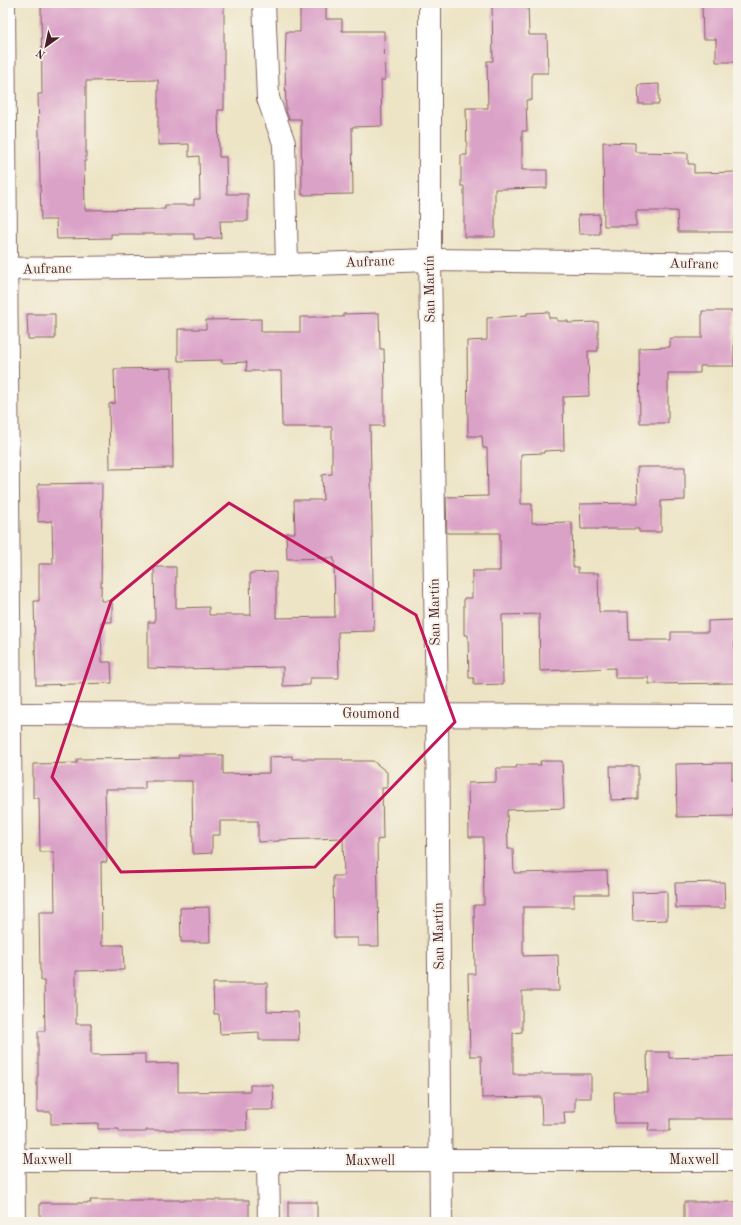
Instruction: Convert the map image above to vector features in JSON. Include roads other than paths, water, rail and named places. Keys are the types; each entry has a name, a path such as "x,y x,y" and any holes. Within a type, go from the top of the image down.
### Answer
{"street":[{"path":"4,3 9,1160 14,1222"},
{"path":"264,3 268,98 284,143 287,265"},
{"name":"San Martín","path":"430,3 430,260 437,714 441,1222"},
{"name":"Aufranc","path":"4,269 287,265 430,260 738,264"},
{"name":"Goumond","path":"7,714 738,716"},
{"name":"Maxwell","path":"9,1160 738,1160"},
{"path":"268,1160 268,1222"}]}
